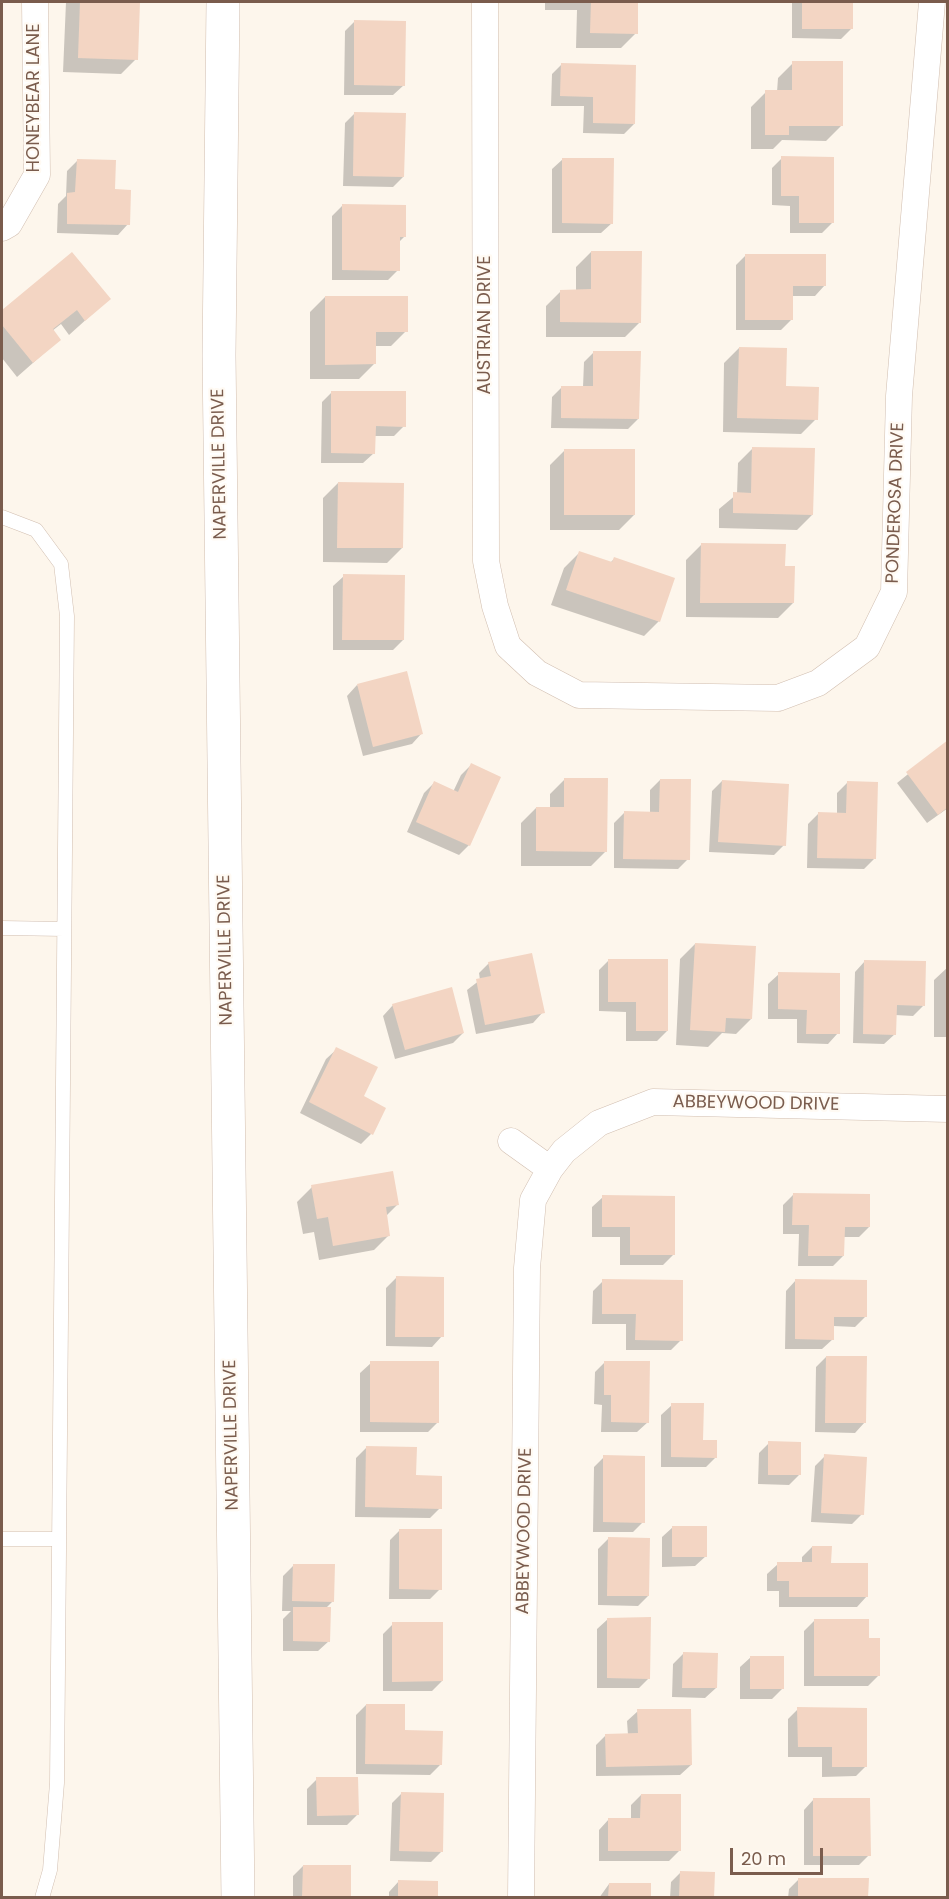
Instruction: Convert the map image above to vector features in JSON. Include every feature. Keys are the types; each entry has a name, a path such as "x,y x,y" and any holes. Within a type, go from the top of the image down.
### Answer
{"street":[{"name":"HONEYBEAR LANE","path":"5,226 37,175 35,2"},
{"name":"NAPERVILLE DRIVE","path":"223,2 219,394 238,1898"},
{"name":"AUSTRIAN DRIVE","path":"485,2 486,561 495,606 508,646"},
{"name":"PONDEROSA DRIVE","path":"508,646 537,673 579,695 720,699 778,698 818,683 867,647 894,592 899,396 932,2"},
{"name":"ABBEYWOOD DRIVE","path":"521,1898 527,1268 533,1200 550,1169 564,1151 599,1123 654,1102 948,1109"},
{"path":"512,1141 550,1169"}],"lane":[{"path":"2,517 36,530 62,564 67,616 57,1783 50,1870 42,1898"},
{"path":"2,928 64,929"},
{"path":"2,1539 59,1539"}],"building":[{"path":"80,2 140,2 138,60 78,58"},
{"path":"591,2 638,2 638,34 590,33"},
{"path":"802,2 853,2 853,29 802,29"},
{"path":"354,20 406,21 405,86 354,85"},
{"path":"792,61 843,61 843,126 789,126 789,135 765,135 765,90 792,90"},
{"path":"561,63 636,65 635,124 593,123 593,97 560,96"},
{"path":"354,112 406,113 404,177 353,176"},
{"path":"781,156 834,157 834,223 799,223 799,196 781,196"},
{"path":"562,158 614,158 613,224 562,223"},
{"path":"77,159 116,160 115,189 131,190 130,225 67,224 67,193 75,192"},
{"path":"342,204 406,205 406,237 400,237 400,271 342,270"},
{"path":"591,251 642,251 641,323 560,322 560,290 591,289"},
{"path":"72,252 111,299 85,321 77,310 53,329 61,340 33,363 2,325 2,310"},
{"path":"745,254 826,254 826,286 793,286 793,320 745,320"},
{"path":"325,296 408,296 408,332 376,332 376,364 325,365"},
{"path":"739,347 787,348 786,386 819,387 818,420 737,418"},
{"path":"593,351 641,351 639,419 561,418 561,386 593,386"},
{"path":"331,391 406,391 406,427 376,426 375,454 331,453"},
{"path":"752,447 815,448 813,515 733,513 733,492 751,493"},
{"path":"564,449 635,449 635,515 564,515"},
{"path":"338,482 404,483 403,548 337,548"},
{"path":"701,543 786,544 785,566 795,566 794,603 700,603"},
{"path":"579,551 612,562 614,557 675,578 660,622 566,590"},
{"path":"343,574 405,575 404,640 342,640"},
{"path":"407,671 423,734 373,747 357,684"},
{"path":"948,740 948,807 938,815 906,772"},
{"path":"471,763 501,777 470,846 416,822 434,781 458,792"},
{"path":"564,778 608,778 607,852 536,851 536,807 564,807"},
{"path":"660,779 691,779 690,860 623,859 624,811 659,812"},
{"path":"722,780 789,784 786,846 718,842"},
{"path":"847,781 878,782 876,859 817,858 818,812 846,813"},
{"path":"695,943 756,946 752,1019 726,1018 725,1032 690,1030"},
{"path":"532,953 545,1013 485,1025 476,979 491,976 488,962"},
{"path":"608,959 668,959 668,1031 636,1031 636,1002 608,1002"},
{"path":"864,960 926,961 925,1006 897,1005 896,1035 863,1034"},
{"path":"778,972 840,973 840,1034 806,1034 807,1010 778,1009"},
{"path":"452,987 464,1033 405,1050 392,1004"},
{"path":"336,1047 378,1067 364,1096 386,1108 373,1135 309,1102"},
{"path":"393,1171 399,1205 386,1207 390,1236 333,1246 328,1217 317,1219 311,1185"},
{"path":"793,1193 870,1194 870,1227 845,1227 844,1256 808,1256 809,1225 792,1225"},
{"path":"602,1195 675,1196 675,1255 630,1255 630,1227 602,1227"},
{"path":"396,1276 444,1277 444,1337 395,1337"},
{"path":"602,1279 683,1280 683,1341 635,1340 636,1314 602,1314"},
{"path":"795,1279 867,1280 867,1317 834,1317 834,1340 795,1339"},
{"path":"826,1356 867,1356 866,1423 825,1423"},
{"path":"370,1361 439,1361 439,1423 370,1422"},
{"path":"604,1361 650,1361 649,1423 611,1422 611,1395 604,1395"},
{"path":"671,1403 704,1403 703,1440 717,1440 717,1458 671,1457"},
{"path":"768,1441 801,1442 801,1475 768,1475"},
{"path":"366,1446 417,1447 416,1475 442,1476 442,1509 365,1507"},
{"path":"824,1454 867,1457 864,1515 821,1513"},
{"path":"603,1455 645,1456 645,1523 603,1522"},
{"path":"672,1526 707,1526 707,1557 672,1557"},
{"path":"399,1529 442,1529 442,1590 399,1589"},
{"path":"608,1537 650,1538 649,1596 607,1596"},
{"path":"812,1546 832,1546 831,1563 868,1563 868,1597 789,1597 789,1581 777,1581 777,1562 812,1562"},
{"path":"293,1564 335,1564 334,1602 292,1601"},
{"path":"293,1607 331,1607 330,1642 293,1641"},
{"path":"651,1617 650,1679 607,1678 607,1618"},
{"path":"814,1619 869,1619 869,1638 880,1638 880,1676 814,1676"},
{"path":"392,1622 443,1622 443,1681 392,1682"},
{"path":"683,1652 718,1653 717,1688 682,1688"},
{"path":"750,1656 784,1656 784,1689 750,1689"},
{"path":"366,1704 405,1704 405,1730 443,1731 442,1765 365,1764"},
{"path":"797,1707 867,1708 867,1767 832,1767 832,1747 798,1747"},
{"path":"637,1709 691,1709 692,1765 606,1767 605,1734 638,1733"},
{"path":"316,1777 358,1777 359,1815 317,1816"},
{"path":"401,1792 444,1793 443,1852 399,1851"},
{"path":"641,1794 681,1794 681,1851 608,1851 608,1818 640,1818"},
{"path":"813,1798 870,1798 871,1856 813,1856"},
{"path":"303,1865 351,1865 351,1898 302,1898"},
{"path":"680,1871 715,1872 714,1898 679,1898"},
{"path":"798,1878 869,1878 868,1898 798,1898"},
{"path":"398,1880 438,1881 438,1898 398,1898"},
{"path":"609,1883 651,1883 651,1898 608,1898"}]}
